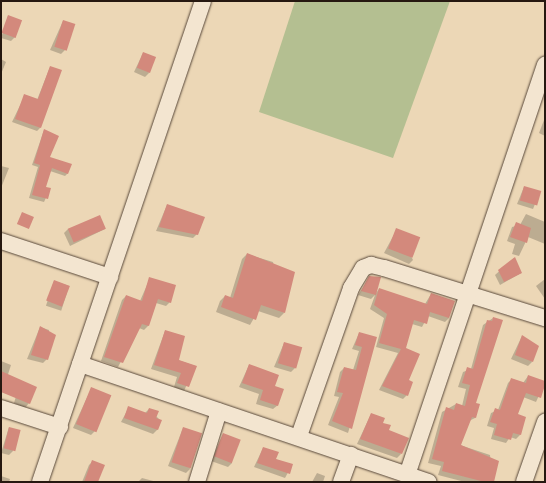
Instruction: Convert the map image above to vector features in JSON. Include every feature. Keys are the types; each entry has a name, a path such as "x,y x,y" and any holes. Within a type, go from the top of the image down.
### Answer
{"street":[{"path":"40,482 60,427 203,1"},
{"path":"407,475 470,292 545,65"},
{"path":"1,241 110,277"},
{"path":"299,436 351,288 363,268 377,266 470,292 545,318"},
{"path":"80,364 299,436 430,482"},
{"path":"1,408 60,427"},
{"path":"197,482 220,410"},
{"path":"524,482 545,422"},
{"path":"341,482 351,455"}],"green space":[{"path":"295,1 450,1 393,158 259,112"}],"building":[{"path":"8,15 22,20 16,38 2,33"},
{"path":"63,20 75,24 67,51 54,47"},
{"path":"143,52 156,57 150,73 137,68"},
{"path":"50,66 62,70 41,128 15,119 24,94 38,99"},
{"path":"44,129 59,136 50,157 72,164 68,174 52,168 46,187 51,188 48,199 32,195 40,165 34,163"},
{"path":"524,186 541,191 537,205 520,200"},
{"path":"167,204 205,217 198,235 159,227"},
{"path":"22,212 34,217 29,229 17,224"},
{"path":"100,215 106,229 74,242 68,229"},
{"path":"516,222 531,228 527,243 510,237"},
{"path":"396,228 420,237 412,258 388,249"},
{"path":"247,253 295,272 285,313 261,305 256,320 221,307 225,295 233,298"},
{"path":"515,257 522,273 504,282 498,270"},
{"path":"369,276 381,277 376,295 361,291"},
{"path":"149,277 176,285 171,303 158,299 149,326 142,324 123,363 104,357 126,295 142,301"},
{"path":"54,280 70,286 62,307 46,301"},
{"path":"379,288 427,304 431,293 455,301 449,318 430,312 427,324 414,320 406,348 420,354 409,380 413,382 408,396 382,386 401,349 379,343 387,314 374,305"},
{"path":"493,317 503,320 476,403 480,404 476,418 472,417 461,445 499,461 494,482 485,482 442,471 444,462 432,459 446,407 454,410 456,403 465,406 470,385 462,383 467,367 473,369 487,320 492,321"},
{"path":"40,326 56,335 48,360 31,355"},
{"path":"165,330 185,336 179,360 197,366 189,387 177,383 181,373 154,365"},
{"path":"359,332 377,337 352,429 332,421 343,393 337,392 344,367 356,370 362,347 355,345"},
{"path":"522,335 539,346 533,362 515,355"},
{"path":"284,342 302,347 296,368 278,363"},
{"path":"249,364 279,375 275,386 284,389 278,406 260,400 263,390 242,383"},
{"path":"1,371 37,387 30,404 1,392"},
{"path":"528,375 545,381 545,385 541,398 526,393 518,414 526,417 521,435 513,433 511,440 494,435 497,424 490,422 495,408 500,410 511,378 526,383"},
{"path":"91,387 111,395 96,432 76,424"},
{"path":"128,406 147,413 149,408 159,411 156,418 162,420 158,430 124,418"},
{"path":"371,413 385,418 383,423 391,425 389,430 409,438 402,454 360,439"},
{"path":"9,427 21,430 15,451 4,448"},
{"path":"183,427 202,433 191,468 172,462"},
{"path":"223,433 241,440 232,463 214,456"},
{"path":"263,447 279,452 276,459 293,464 290,474 257,463"},
{"path":"92,460 105,465 98,482 84,482"}]}
